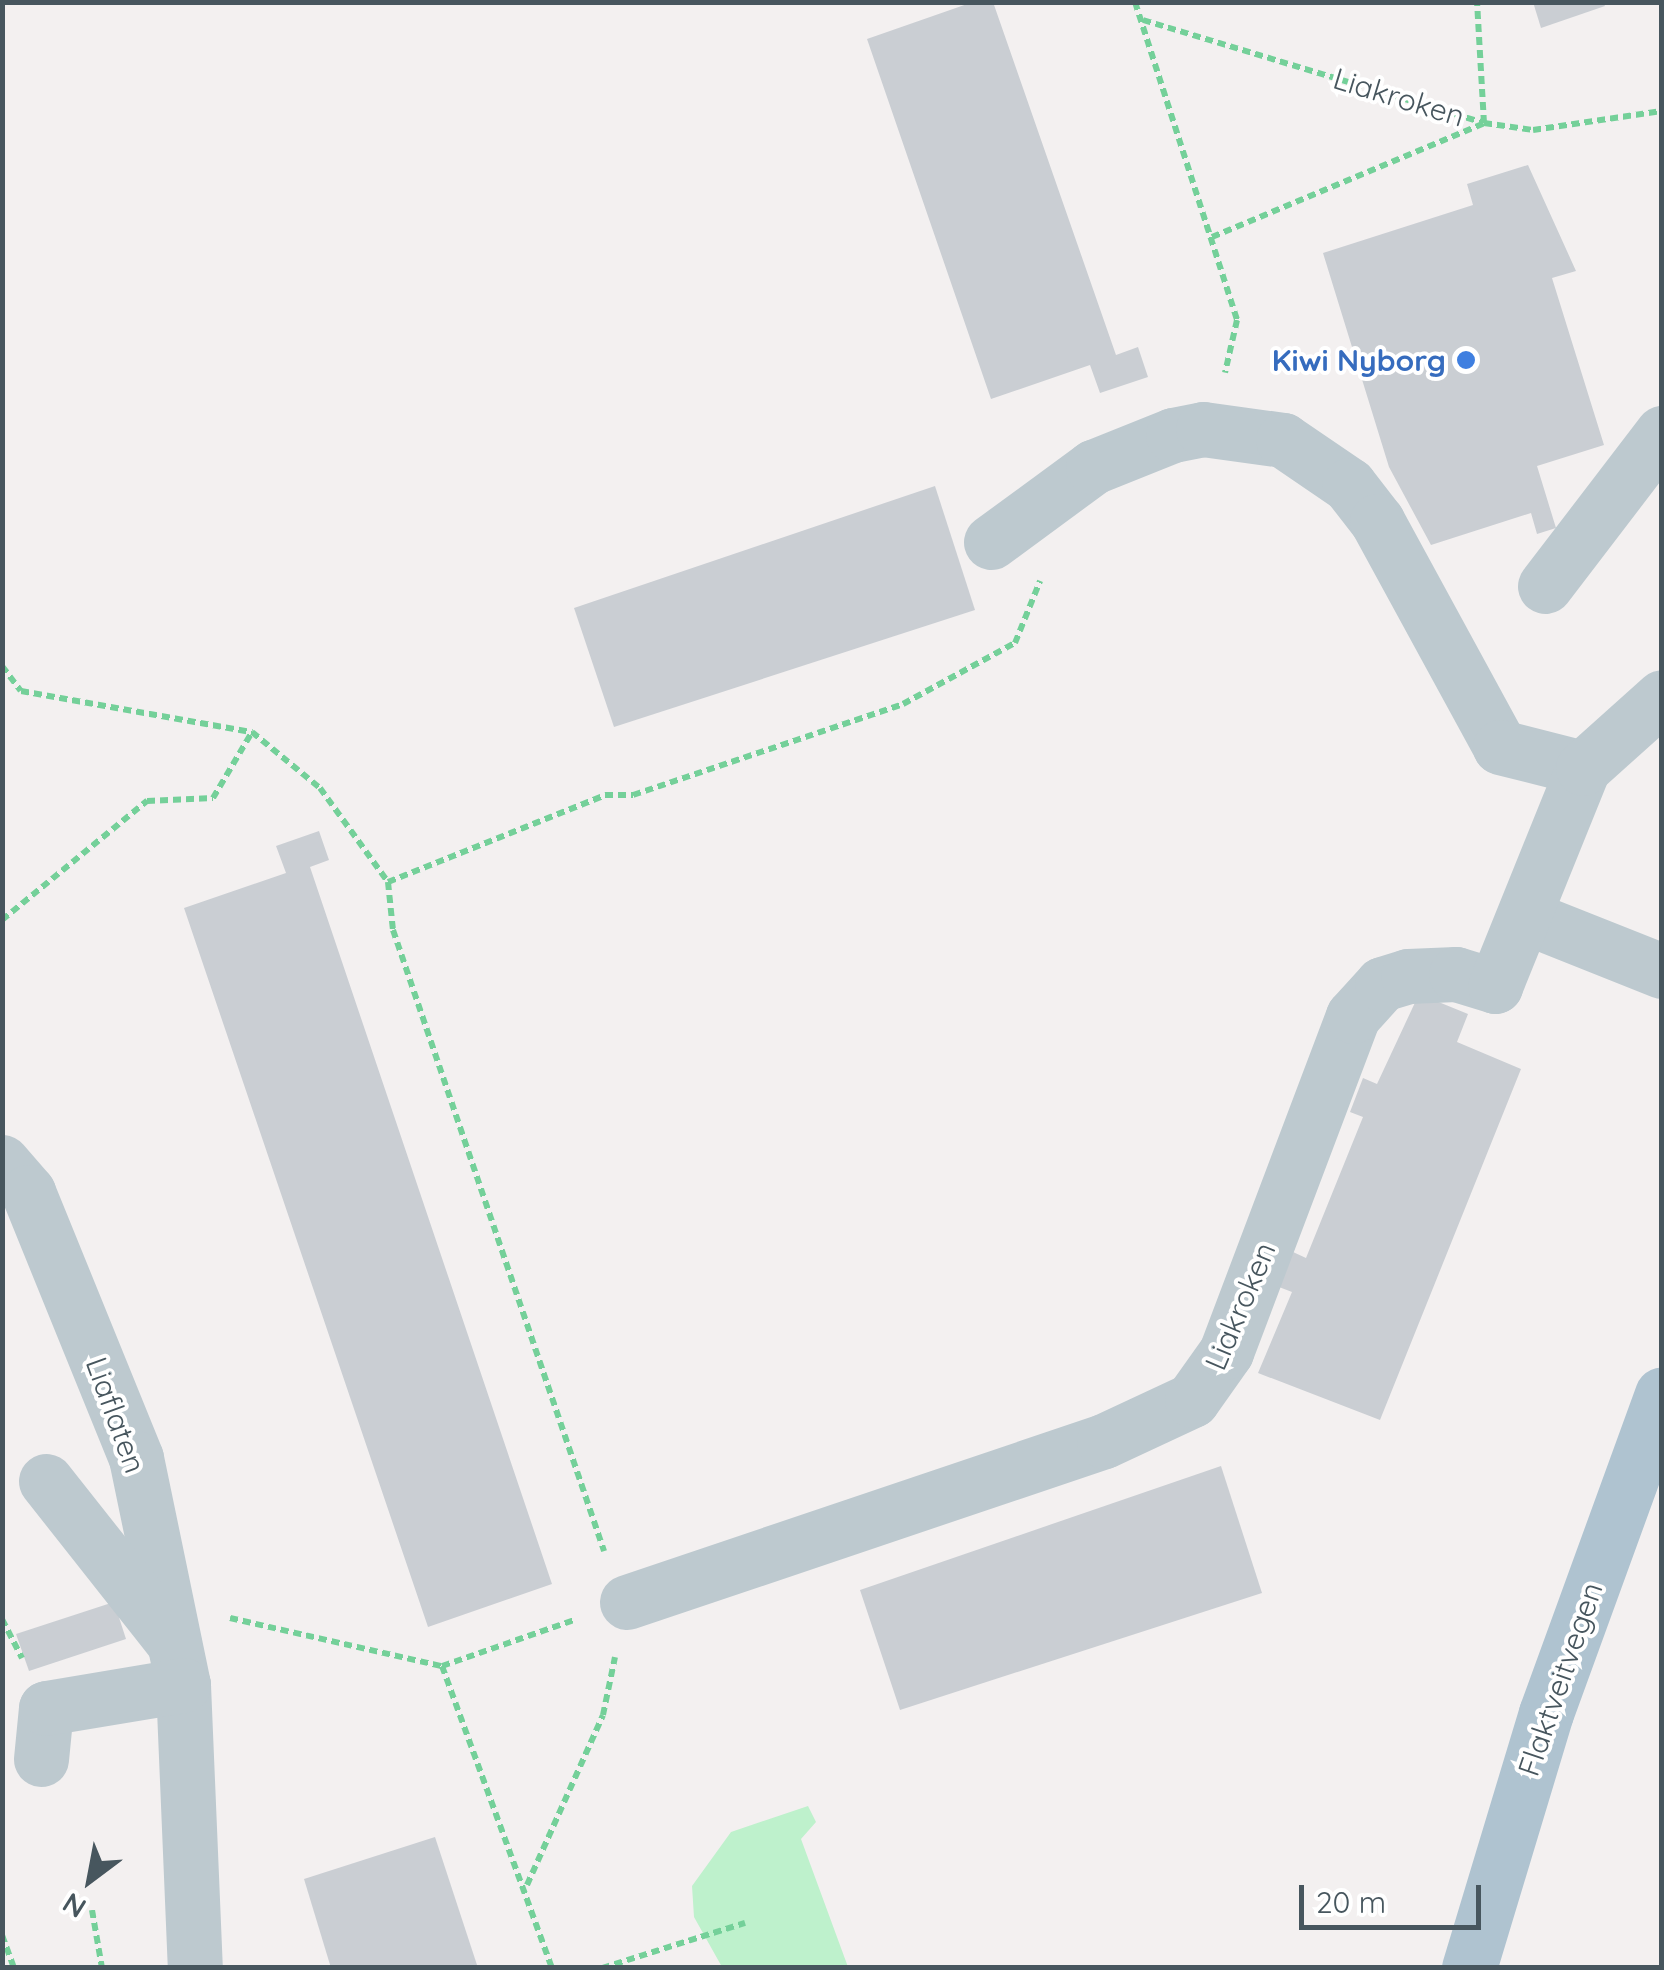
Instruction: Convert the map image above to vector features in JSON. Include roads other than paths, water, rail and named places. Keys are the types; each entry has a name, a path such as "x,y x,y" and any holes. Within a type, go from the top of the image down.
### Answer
{"main road":[{"name":"Flaktveitvegen","path":"1469,1968 1546,1712 1662,1394"}],"street":[{"path":"990,542 1093,466 1203,429 1283,440 1349,485 1500,746 1582,768"},
{"path":"1546,586 1662,433"},
{"name":"Liakroken","path":"627,1602 1104,1441 1192,1400 1226,1352 1367,995 1435,971 1496,986 1582,768 1662,697"},
{"path":"1526,917 1662,972"},
{"name":"Liaflaten","path":"2,1162 28,1192 136,1458 174,1644 194,1968"},
{"path":"40,1759 46,1708 174,1644 46,1481"}],"place":[{"name":"Kiwi Nyborg","path":"1466,360"}]}
